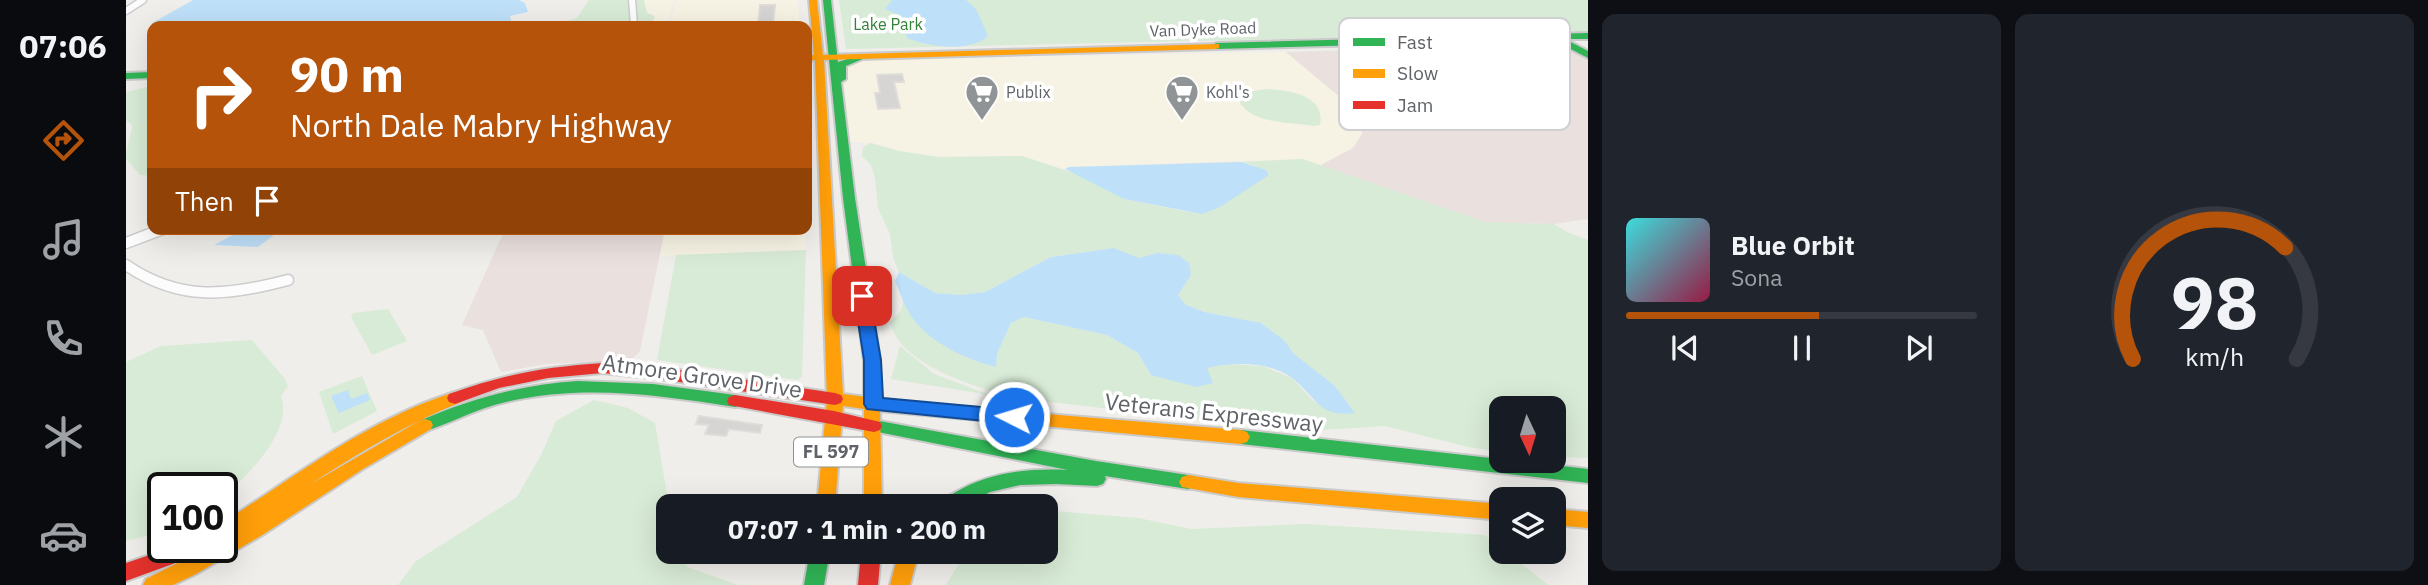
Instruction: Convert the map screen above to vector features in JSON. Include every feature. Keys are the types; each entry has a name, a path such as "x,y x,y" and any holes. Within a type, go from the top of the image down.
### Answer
{"main road":[{"path":"811,0 812,21"},
{"name":"FL 597","path":"827,0 820,93 835,399 827,494"},
{"path":"812,24 813,49 822,55"},
{"name":"Van Dyke Road","path":"1570,39 1588,38"},
{"path":"1570,42 1588,49"},
{"path":"1570,43 1588,54"},
{"name":"Van Dyke Road","path":"822,55 1037,55 1339,45"},
{"name":"Van Dyke Road","path":"860,57 1160,48 1339,46"},
{"path":"1037,55 1160,48"},
{"name":"FL 597","path":"822,55 840,122 872,360 873,494"},
{"path":"840,122 844,101 841,64 860,57"},
{"path":"126,76 147,75"},
{"path":"820,93 825,99 831,135 842,139"},
{"path":"825,193 834,195 841,201 854,285 862,296"},
{"name":"Atmore Grove Drive","path":"238,523 403,420 447,400 512,379 556,371 622,369 835,399"},
{"name":"Atmore Grove Drive","path":"153,585 227,549 408,434 448,414 500,396 565,385 611,384 834,417"},
{"name":"Veterans Expressway","path":"835,399 1221,435 1588,475"},
{"path":"834,417 974,446 1238,490 1489,511"},
{"path":"964,494 1003,477 1038,474 1185,488 1202,484"},
{"path":"1566,518 1588,520"},
{"path":"126,572 151,563"},
{"path":"814,585 818,564"},
{"path":"868,585 870,564"},
{"path":"900,585 906,564"}],"street":[{"path":"126,11 143,0"},
{"path":"632,0 634,21"},
{"path":"126,243 147,235"},
{"path":"126,265 154,283 196,293 236,293 288,281"}],"shaded area":[{"path":"644,0 674,0 668,21 653,21 654,19 647,13"},
{"path":"676,0 798,0 799,21 794,21 793,14 792,21 670,21"},
{"path":"1339,50 1339,96 1286,52"},
{"path":"1570,50 1588,59 1588,219 1554,224 1485,222 1319,166 1353,148 1362,134 1361,130 1570,130"},
{"path":"1286,52 1339,96 1339,130 1361,130 1362,134 1353,148 1319,166 1303,159 1065,169 1022,156 939,157 899,151 871,143 845,141 845,100 841,69 857,60"},
{"path":"502,235 664,235 640,351 631,360 546,364 501,372 483,330 462,325"},
{"path":"664,235 805,235 806,250 660,256"}],"green space":[{"path":"589,0 629,0 631,21 567,21 577,18"},
{"path":"635,0 644,0 647,13 655,16 652,21 636,21"},
{"name":"Lake Park","path":"839,0 1588,0 1588,32 1570,32 1570,18 1339,18 1339,38 846,49"},
{"path":"147,87 147,176 140,175 126,159 132,125 126,120 126,92"},
{"path":"1267,89 1295,93 1312,101 1320,115 1320,125 1284,123 1263,118 1246,110 1240,103 1246,92"},
{"path":"871,143 899,151 939,157 1022,156 1082,176 1124,199 1188,212 1239,193 1269,175 1253,165 1241,162 1303,159 1485,222 1554,224 1588,240 1588,458 1566,457 1566,396 1489,396 1489,450 1385,426 1306,431 1014,398 980,388 942,372 923,362 896,337 890,322 901,311 903,299 919,322 942,342 969,357 996,366 997,354 1011,323 1024,317 1107,335 1138,353 1151,375 1227,364 1262,366 1292,378 1313,401 1355,413 1294,354 1284,340 1261,323 1206,312 1186,305 1178,295 1191,274 1157,253 1139,258 1114,248 1051,257 985,292 961,295 935,293 899,272 893,257 890,234 878,208 871,165 862,156 863,147"},
{"path":"806,250 802,377 798,380 657,360 676,255"},
{"path":"388,309 407,341 372,355 351,317 353,313"},
{"path":"252,340 288,386 281,396 281,424 275,438 244,478 238,483 238,472 147,472 147,536 126,541 126,362 161,346"},
{"path":"900,346 934,374 990,395 891,379"},
{"path":"362,376 377,411 333,434 319,392"},
{"path":"594,400 628,408 655,423 667,494 656,494 656,564 686,564 687,567 738,585 398,585 416,561 517,497 541,455 556,421"},
{"path":"1058,511 1138,518 1192,529 1305,524 1485,535 1489,538 1489,564 1521,564 1548,585 946,585 959,564 1058,564"}],"water":[{"path":"193,0 519,0 525,3 528,12 510,16 511,21 156,21"},
{"path":"892,0 966,0 976,9 988,36 971,45 949,47 907,38 902,16 885,9"},
{"path":"1241,162 1266,170 1269,175 1220,207 1202,214 1124,199 1065,169 1069,167"},
{"path":"233,235 274,235 258,247 214,245"},
{"path":"1114,248 1139,258 1157,253 1178,255 1189,263 1191,275 1178,295 1186,305 1205,312 1261,323 1284,340 1294,354 1335,386 1355,413 1343,414 1325,409 1292,378 1273,368 1240,364 1207,368 1213,383 1196,387 1151,375 1138,353 1107,335 1024,317 1011,323 997,354 996,367 985,364 949,349 927,334 909,312 895,281 899,272 935,293 961,295 985,292 1051,257"},
{"path":"348,390 351,399 367,393 370,400 339,413 331,396"}],"building":[{"path":"760,5 775,5 773,21 758,21"},
{"path":"902,74 904,82 894,82 900,108 878,109 875,93 880,93 877,75"},
{"path":"699,416 762,425 760,433 729,429 726,436 705,434 709,425 696,424"}],"traffic: fast":[{"path":"827,0 849,198 872,360 872,407"},
{"path":"1570,36 1588,36"},
{"path":"1216,46 1339,43"},
{"path":"1570,45 1588,55"},
{"path":"841,79 841,64 860,58"},
{"path":"126,76 147,75"},
{"path":"425,425 465,408 504,396 578,386 653,390 735,401"},
{"path":"874,426 1096,468 1188,482"},
{"path":"1241,437 1588,476"},
{"path":"968,494 1002,481 1020,478 1056,476 1097,479"},
{"path":"814,585 818,564"}],"traffic: slow":[{"path":"813,0 819,57 835,399"},
{"path":"812,58 1216,46"},
{"path":"238,523 364,441 424,410 455,398"},
{"path":"827,494 835,399 914,409 1241,437"},
{"path":"872,407 873,494"},
{"path":"153,585 223,549 356,464 425,425"},
{"path":"1188,482 1238,490 1489,511"},
{"path":"1566,518 1588,520"},
{"path":"900,585 906,564"}],"traffic: jam":[{"path":"455,398 496,383 548,372 603,368 653,372 835,399"},
{"path":"735,401 834,417"},
{"path":"834,417 874,426"},
{"path":"126,572 151,563"},
{"path":"868,585 870,564"}],"place":[{"name":"Publix","path":"982,122"},
{"name":"Kohl's","path":"1182,122"}],"route":[{"path":"862,296 872,360 874,404 1014,417"}]}
